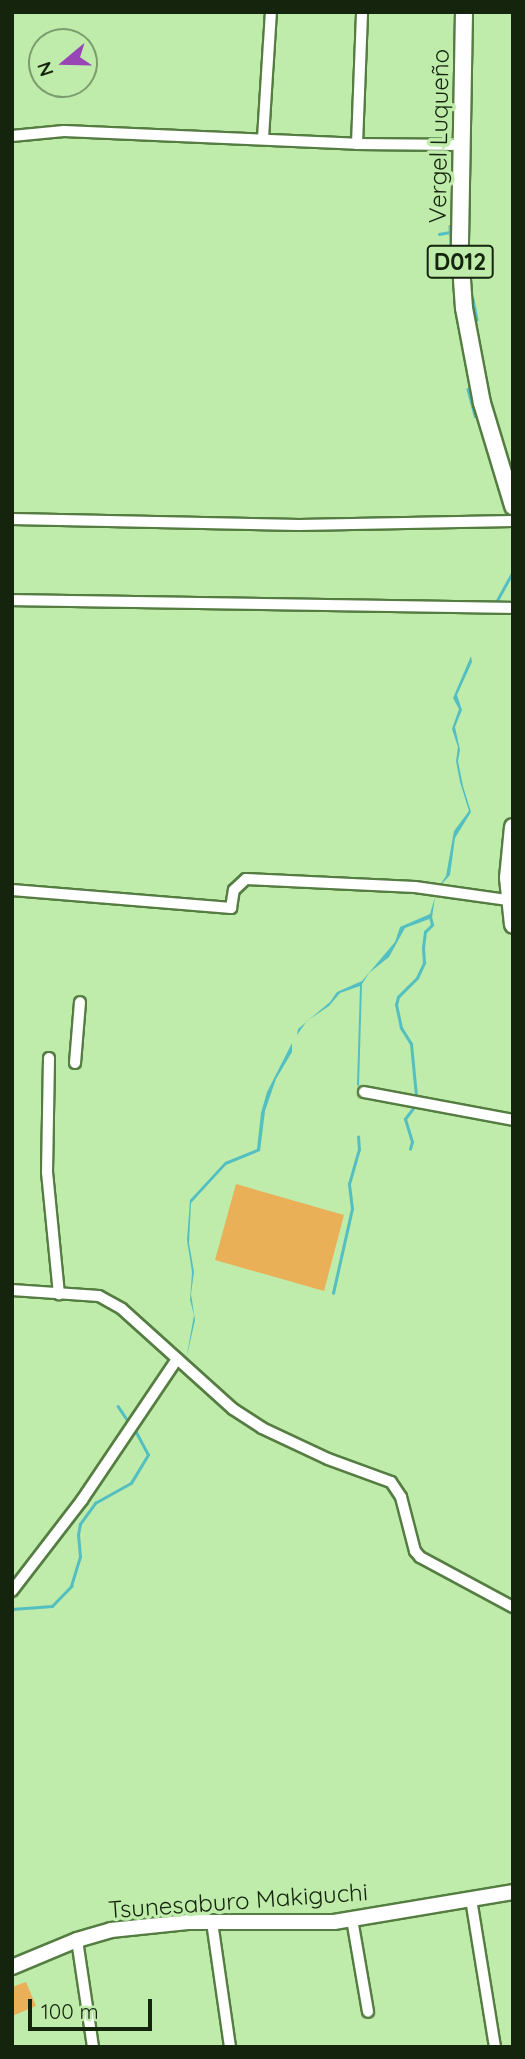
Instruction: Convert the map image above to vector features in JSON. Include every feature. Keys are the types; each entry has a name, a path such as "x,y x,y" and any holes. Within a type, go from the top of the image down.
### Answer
{"main road":[{"name":"Vergel Luqueño","path":"464,12 455,145 464,308 482,403 513,506"},
{"path":"513,827 508,900 513,925"}],"street":[{"path":"263,138 271,12"},
{"path":"357,144 362,12"},
{"path":"12,136 64,131 357,144 455,145"},
{"path":"12,519 299,525 513,521"},
{"path":"12,600 513,608"},
{"path":"12,890 231,908 234,890 246,879 415,887 508,900"},
{"path":"75,1063 80,1002"},
{"path":"49,1058 47,1161 60,1294"},
{"path":"364,1092 513,1120"},
{"path":"12,1290 99,1296 122,1309 233,1409 262,1428 328,1459 391,1482 401,1497 415,1551 420,1558 513,1607"},
{"path":"12,1591 82,1500 177,1359"},
{"name":"Tsunesaburo Makiguchi","path":"12,1967 77,1940 141,1926 212,1922 309,1923 352,1919 513,1892"},
{"path":"471,1899 495,2047"},
{"path":"352,1919 368,2012"},
{"path":"212,1922 230,2047"},
{"path":"77,1940 93,2047"}],"shaded area":[{"path":"236,1184 344,1215 324,1291 215,1260"},
{"path":"26,1982 36,2006 12,2016 12,1987"}],"water":[{"path":"471,656 472,662 457,695 462,710 455,727 460,750 458,761 471,812 455,838 450,875 438,888 446,876 454,831 469,811 460,782 456,761 458,747 452,729 459,709 453,698"},
{"path":"435,897 432,918 405,928 389,957 369,973 362,984 359,1086 360,986 340,993 329,1006 310,1019 330,1002 337,992 362,981 395,942 400,927 430,914"},
{"path":"292,1043 292,1052 276,1079 265,1111 260,1151 226,1165 191,1203 189,1243 194,1272 191,1294 195,1320 186,1360 194,1315 190,1300 192,1272 187,1240 190,1200 225,1162 257,1149 261,1113 267,1092"}],"waterway":[{"path":"450,226 452,264"},
{"path":"439,234 450,232"},
{"path":"473,299 477,320"},
{"path":"468,389 475,416"},
{"path":"495,604 513,571"},
{"path":"416,1096 411,1044 401,1028 396,1005 398,997 417,978 424,963 425,932 432,925 430,917"},
{"path":"410,1149 412,1142 405,1119 414,1107"},
{"path":"333,1293 352,1209 349,1184 359,1150 358,1137"},
{"path":"118,1406 130,1424"},
{"path":"12,1609 52,1606 71,1586 80,1557 80,1524 95,1503 131,1483 148,1455 134,1429"}]}
